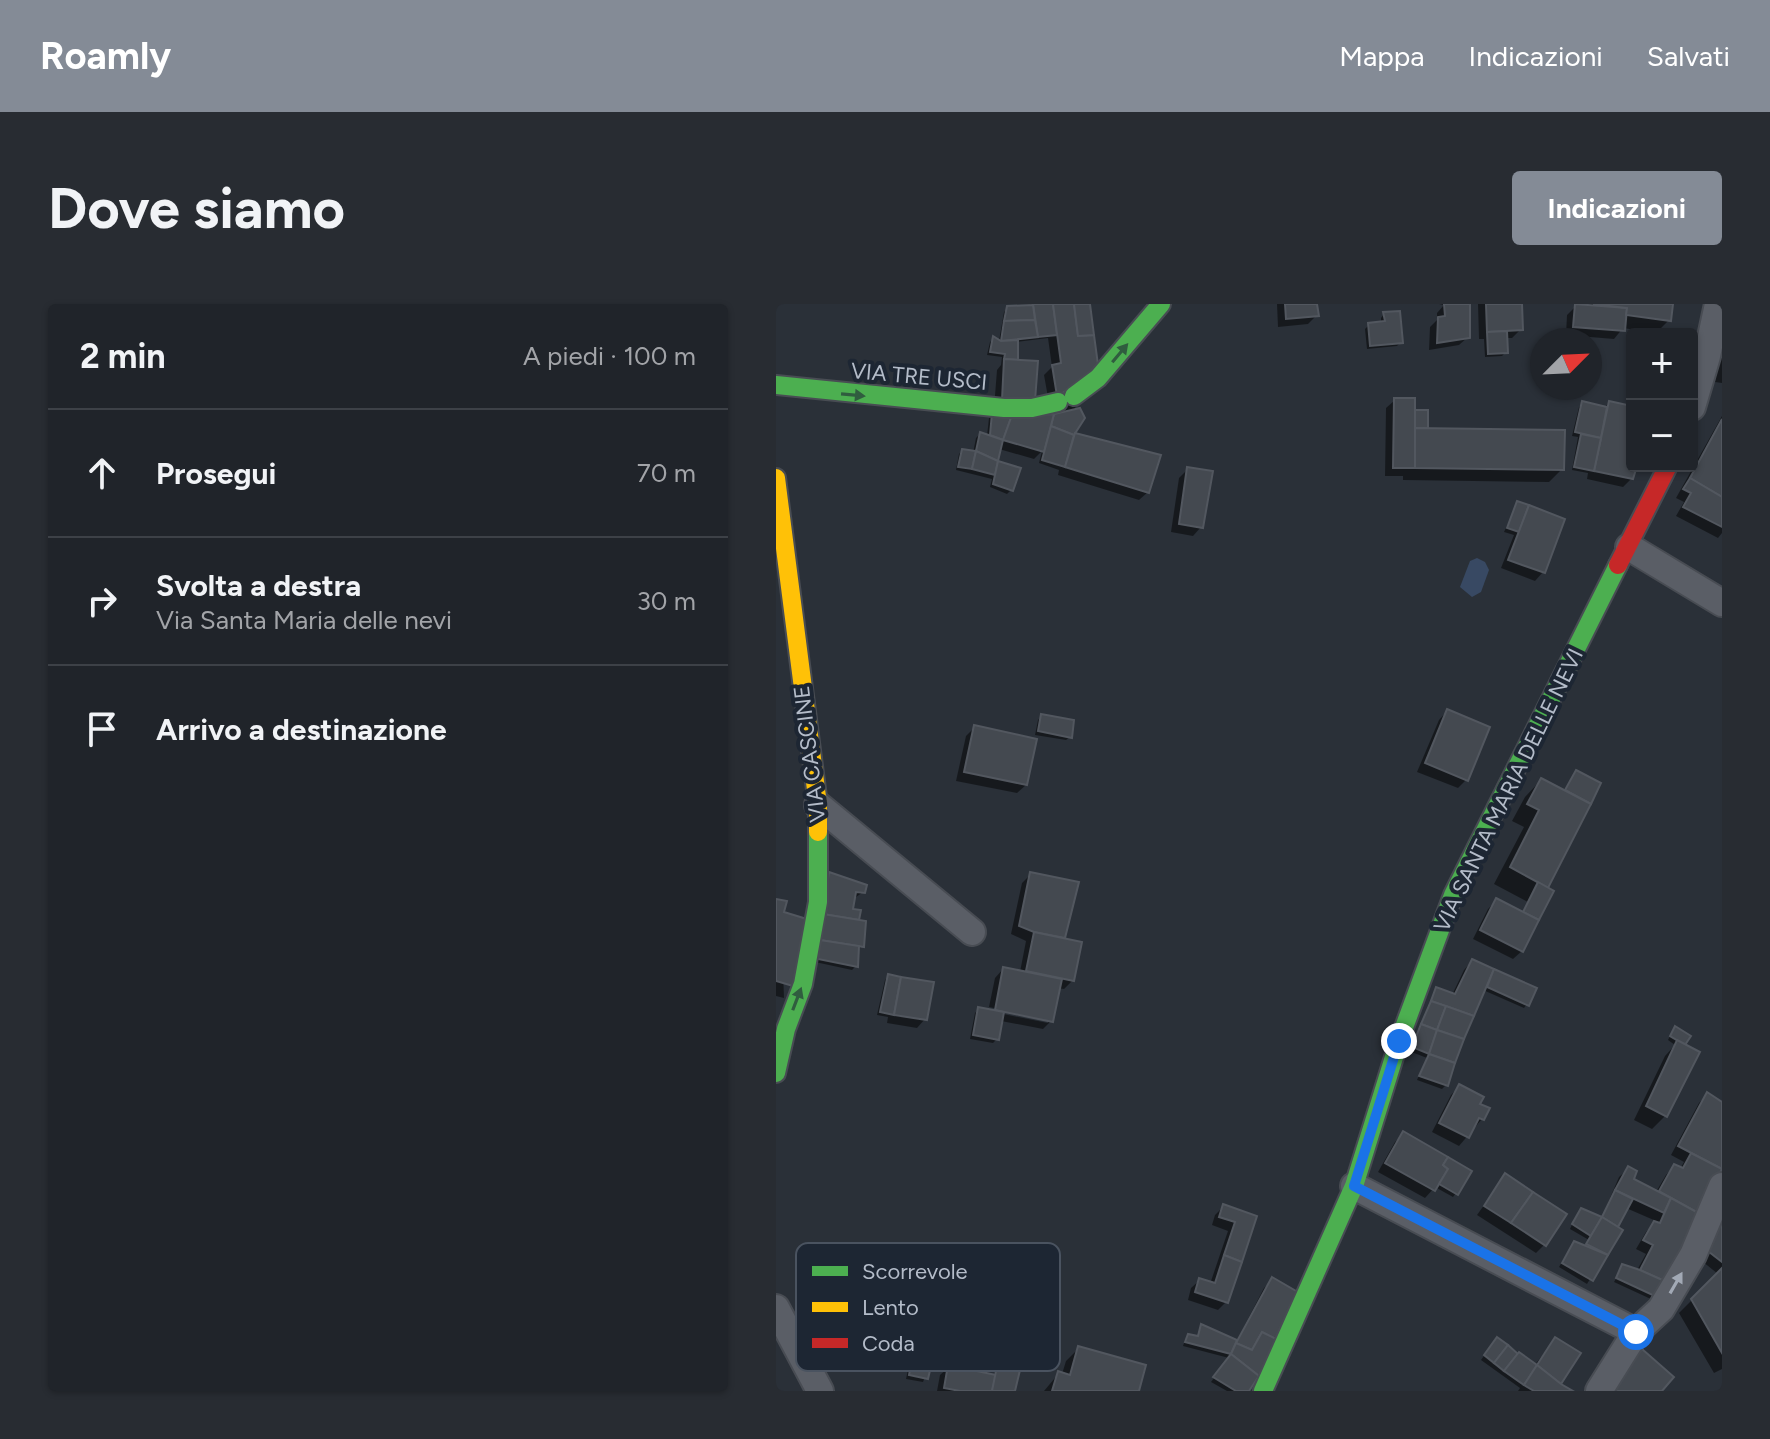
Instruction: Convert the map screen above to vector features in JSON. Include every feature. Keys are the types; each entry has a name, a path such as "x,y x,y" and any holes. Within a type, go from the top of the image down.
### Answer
{"street":[{"name":"VIA TRE USCI","path":"776,385 1010,408 1047,406 1066,399 1098,378 1161,304"},
{"path":"1694,400 1718,304"},
{"name":"VIA SANTA MARIA DELLE NEVI","path":"1263,1391 1354,1186 1399,1041 1453,895 1665,472"},
{"name":"VIA CASCINE","path":"776,478 818,805 818,902 811,950 803,984 786,1029 776,1073"},
{"path":"1629,547 1722,603"},
{"path":"818,805 972,932"},
{"path":"1354,1186 1636,1332"},
{"path":"1599,1391 1636,1332 1661,1309 1693,1255 1722,1186"},
{"path":"776,1308 796,1346"},
{"path":"809,1371 820,1391"}],"water":[{"path":"1477,558 1485,562 1489,570 1481,592 1472,597 1460,587 1470,561"}],"building":[{"path":"1033,304 1053,304 1057,335 1038,337"},
{"path":"1053,304 1074,304 1078,336 1094,335 1099,372 1057,396 1052,365 1061,363"},
{"path":"1074,304 1090,304 1094,335 1078,336"},
{"path":"1285,304 1317,304 1319,316 1286,319"},
{"path":"1444,304 1470,304 1470,338 1437,343 1438,317 1445,316"},
{"path":"1486,304 1522,304 1523,330 1487,332"},
{"path":"1575,304 1627,308 1625,331 1573,327"},
{"path":"1593,304 1673,304 1671,321 1626,315 1627,308"},
{"path":"1033,305 1035,320 1004,321 1007,306"},
{"path":"1400,311 1403,343 1370,346 1368,323 1385,321 1383,312"},
{"path":"1035,320 1038,337 1001,341 1004,321"},
{"path":"1507,331 1508,353 1488,354 1487,332"},
{"path":"993,336 1001,341 1018,340 1018,360 1004,359 1005,354 990,352"},
{"path":"1004,359 1038,361 1035,401 1002,400"},
{"path":"1394,398 1415,398 1415,468 1393,468"},
{"path":"1582,401 1607,407 1601,438 1575,432"},
{"path":"1609,401 1626,405 1626,472 1635,472 1633,479 1594,471"},
{"path":"1080,408 1085,418 1074,435 1051,426 1054,414"},
{"path":"1415,410 1428,410 1428,428 1415,428"},
{"path":"992,413 1012,415 1003,440 990,435"},
{"path":"1054,414 1044,452 1003,440 1012,415"},
{"path":"1722,419 1722,497 1690,478 1693,472 1698,472 1698,463"},
{"path":"1051,426 1074,435 1065,467 1042,460"},
{"path":"1415,428 1565,430 1564,470 1415,468"},
{"path":"980,432 1003,440 998,461 976,451"},
{"path":"1075,433 1161,455 1149,493 1065,467"},
{"path":"1581,434 1601,438 1594,471 1574,467"},
{"path":"962,449 976,451 972,469 958,467"},
{"path":"976,451 998,461 995,475 972,469"},
{"path":"998,461 1021,468 1013,491 993,484"},
{"path":"1187,467 1213,471 1203,528 1179,524"},
{"path":"1690,478 1722,497 1722,527 1683,507 1691,493 1683,489"},
{"path":"1517,501 1529,505 1519,532 1507,528"},
{"path":"1529,505 1565,519 1545,573 1508,560"},
{"path":"1447,709 1490,727 1468,781 1425,763"},
{"path":"1041,714 1074,720 1072,738 1038,731"},
{"path":"974,725 1037,739 1027,785 964,772"},
{"path":"1576,770 1601,783 1591,804 1565,790"},
{"path":"1541,778 1591,804 1548,888 1510,867 1539,810 1527,804"},
{"path":"829,872 867,885 865,893 856,892 853,909 861,910 859,920 823,914"},
{"path":"1030,872 1079,882 1065,938 1019,926"},
{"path":"1538,882 1554,891 1539,920 1523,912"},
{"path":"1496,898 1539,920 1523,952 1480,930"},
{"path":"776,899 787,901 784,912 810,920 793,986 776,981"},
{"path":"823,914 866,921 864,947 820,940"},
{"path":"1034,932 1082,942 1074,981 1026,971"},
{"path":"820,940 859,946 858,967 818,959"},
{"path":"1472,959 1494,969 1474,1016 1431,1001 1436,987 1455,994"},
{"path":"1003,967 1062,979 1053,1022 995,1010"},
{"path":"1494,969 1537,988 1529,1006 1487,987"},
{"path":"888,974 901,977 894,1015 880,1012"},
{"path":"901,977 934,982 927,1020 894,1015"},
{"path":"1431,1001 1446,1006 1437,1030 1421,1024"},
{"path":"1446,1006 1474,1016 1464,1039 1437,1030"},
{"path":"978,1007 1004,1012 999,1040 973,1035"},
{"path":"1421,1024 1437,1030 1429,1054 1412,1047"},
{"path":"1675,1026 1691,1036 1685,1045 1670,1036"},
{"path":"1437,1030 1464,1039 1455,1063 1429,1054"},
{"path":"1677,1040 1700,1052 1667,1117 1646,1106"},
{"path":"1429,1054 1455,1063 1448,1086 1419,1076"},
{"path":"1459,1084 1484,1097 1480,1104 1490,1108 1484,1120 1479,1118 1469,1138 1439,1123"},
{"path":"1707,1092 1722,1102 1722,1169 1678,1146"},
{"path":"1403,1131 1448,1157 1443,1165 1448,1169 1435,1191 1385,1163"},
{"path":"1691,1153 1722,1169 1702,1215 1659,1191 1674,1164 1683,1168"},
{"path":"1448,1157 1472,1171 1458,1195 1439,1184 1448,1169 1443,1165"},
{"path":"1628,1166 1637,1171 1634,1179 1671,1198 1664,1213 1615,1190"},
{"path":"1505,1173 1533,1192 1511,1223 1484,1206"},
{"path":"1615,1190 1633,1199 1618,1227 1602,1217"},
{"path":"1533,1192 1567,1214 1546,1246 1511,1223"},
{"path":"1671,1198 1702,1215 1669,1283 1640,1270 1653,1245 1643,1240 1654,1221 1660,1223"},
{"path":"1223,1204 1257,1216 1242,1262 1224,1255 1235,1222 1219,1217"},
{"path":"1581,1208 1602,1217 1591,1236 1572,1224"},
{"path":"1602,1217 1623,1230 1608,1255 1586,1244"},
{"path":"1722,1217 1722,1262 1704,1248"},
{"path":"1574,1241 1608,1255 1593,1281 1562,1263"},
{"path":"1224,1255 1242,1262 1228,1303 1195,1292 1199,1278 1215,1283"},
{"path":"1622,1264 1669,1283 1659,1298 1616,1278"},
{"path":"1722,1268 1722,1353 1691,1299"},
{"path":"1272,1277 1301,1294 1278,1340 1262,1332 1252,1350 1236,1343"},
{"path":"1201,1324 1237,1340 1231,1354 1185,1342 1188,1334 1198,1336"},
{"path":"1262,1332 1278,1340 1259,1376 1231,1354 1236,1343 1252,1350"},
{"path":"1497,1337 1508,1345 1494,1363 1484,1355"},
{"path":"1555,1337 1581,1353 1561,1384 1537,1365"},
{"path":"1508,1345 1518,1354 1504,1371 1494,1363"},
{"path":"1078,1346 1146,1365 1139,1391 1052,1391 1058,1371 1070,1375"},
{"path":"1642,1349 1674,1377 1662,1391 1609,1391"},
{"path":"1519,1352 1537,1365 1524,1385 1504,1371"},
{"path":"1231,1354 1259,1376 1249,1391 1236,1391 1213,1377"},
{"path":"1537,1365 1573,1391 1534,1391 1524,1385"},
{"path":"910,1371 930,1371 928,1379 909,1375"},
{"path":"947,1371 977,1371 996,1375 992,1391 944,1388"},
{"path":"996,1371 1020,1371 1015,1391 992,1391"}],"traffic: fast":[{"path":"1074,396 1098,378 1161,304"},
{"path":"776,385 1004,408 1032,408 1058,402"},
{"path":"1263,1391 1354,1186 1399,1041 1453,895 1618,565"},
{"path":"776,1073 786,1029 803,984 818,902 818,832"}],"traffic: slow":[{"path":"776,478 818,805 818,832"}],"traffic: jam":[{"path":"1618,565 1665,472"}],"route":[{"path":"1399,1041 1354,1186 1636,1332"}]}
